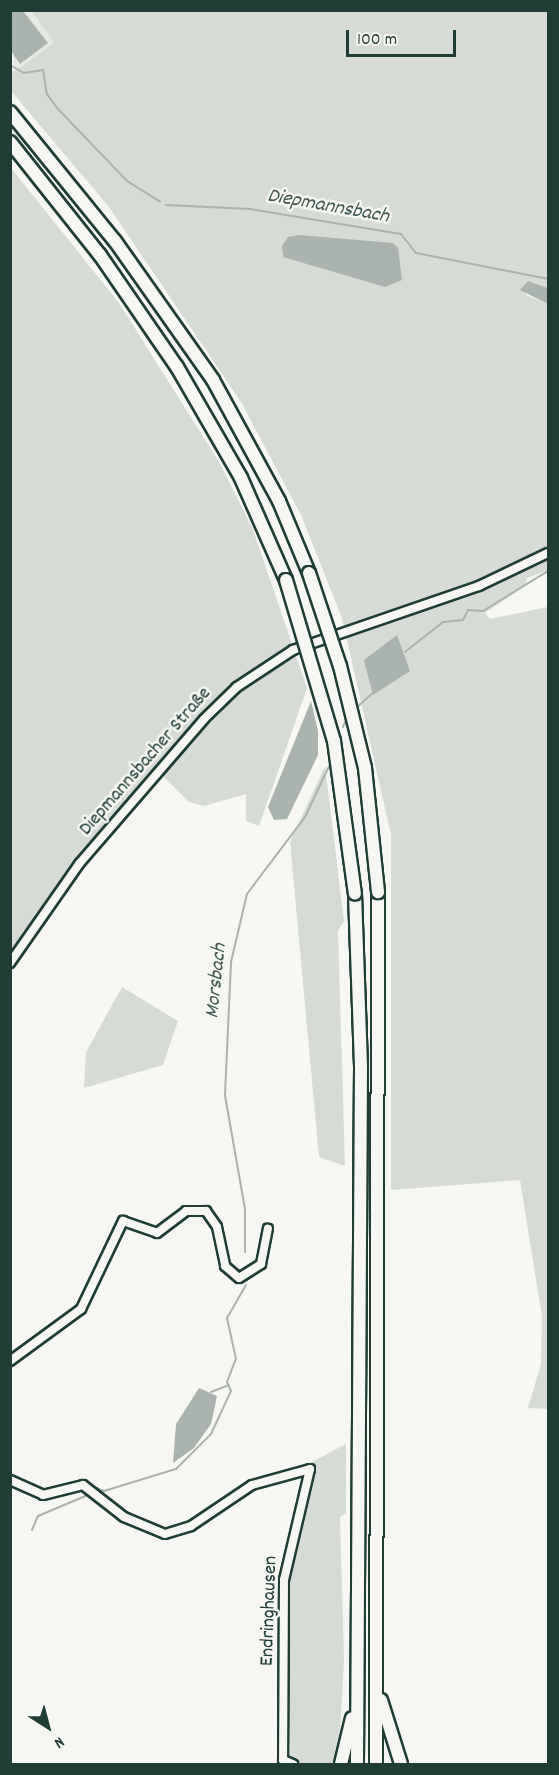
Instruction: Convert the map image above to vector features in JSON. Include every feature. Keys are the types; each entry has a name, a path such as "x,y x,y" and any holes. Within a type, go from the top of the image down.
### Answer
{"highway":[{"path":"10,112 115,241 213,380 279,501 309,573 340,666 365,768 378,892 376,1764"},
{"path":"10,142 100,255 177,367 241,478 286,580 334,741 355,894 361,1056 357,1764"},
{"path":"376,1676 387,1729 401,1764"},
{"path":"341,1764 357,1687"}],"street":[{"name":"Diepmannsbacher Straße","path":"10,963 79,864 204,719 237,687 293,650 479,586 549,553"},
{"path":"10,1361 81,1309 123,1221 157,1233 186,1211 206,1211 217,1227 225,1266 239,1278 261,1264 268,1229"},
{"name":"Endringhausen","path":"10,1480 43,1495 83,1485 130,1520 156,1532 180,1532 252,1485 310,1469 284,1580 283,1760 293,1764"}],"shaded area":[{"path":"11,10 23,11 48,43 20,64 11,51"},
{"path":"10,11 32,11 55,43 14,72"},
{"path":"32,11 548,11 548,288 528,281 526,295 548,304 548,570 527,578 525,586 485,613 490,619 548,607 548,1409 528,1408 541,1364 542,1316 520,1180 391,1190 391,835 342,618 301,515 241,402 109,207 11,91 10,67 14,72 54,43"},
{"path":"11,168 119,303 219,462 252,527 307,688 259,826 246,821 246,794 204,806 189,802 157,770 11,959"},
{"path":"299,235 393,243 398,248 402,280 385,287 283,257 282,246 288,237"},
{"path":"528,281 548,288 548,304 520,290"},
{"path":"397,635 410,671 373,695 364,660"},
{"path":"311,701 318,731 318,755 287,819 274,820 268,807"},
{"path":"325,766 344,921 338,931 345,1166 319,1157 290,842"},
{"path":"122,987 178,1021 163,1065 84,1088 86,1052"},
{"path":"199,1388 217,1396 211,1424 194,1448 173,1463 176,1424"},
{"path":"346,1444 346,1513 340,1517 344,1659 339,1755 336,1764 298,1764 299,1759 286,1755 286,1573 315,1472 304,1466"}],"waterway":[{"name":"Diepmannsbach","path":"10,65 24,73 43,70 47,94 58,109 127,181 160,202"},
{"name":"Diepmannsbach","path":"166,205 250,209 401,234 416,253 548,279"},
{"name":"Morsbach","path":"405,652 443,622 463,620 468,610 483,611 548,571"},
{"name":"Morsbach","path":"356,708 374,692"},
{"name":"Morsbach","path":"343,727 348,716"},
{"name":"Morsbach","path":"245,1252 245,1209 225,1095 231,962 247,894 305,817 331,762"},
{"name":"Morsbach","path":"97,1488 104,1491 176,1469 211,1434 231,1391 227,1382 236,1359 227,1318 246,1285"},
{"name":"Morsbach","path":"211,1392 229,1385"},
{"name":"Morsbach","path":"32,1530 38,1516 90,1494"}]}
